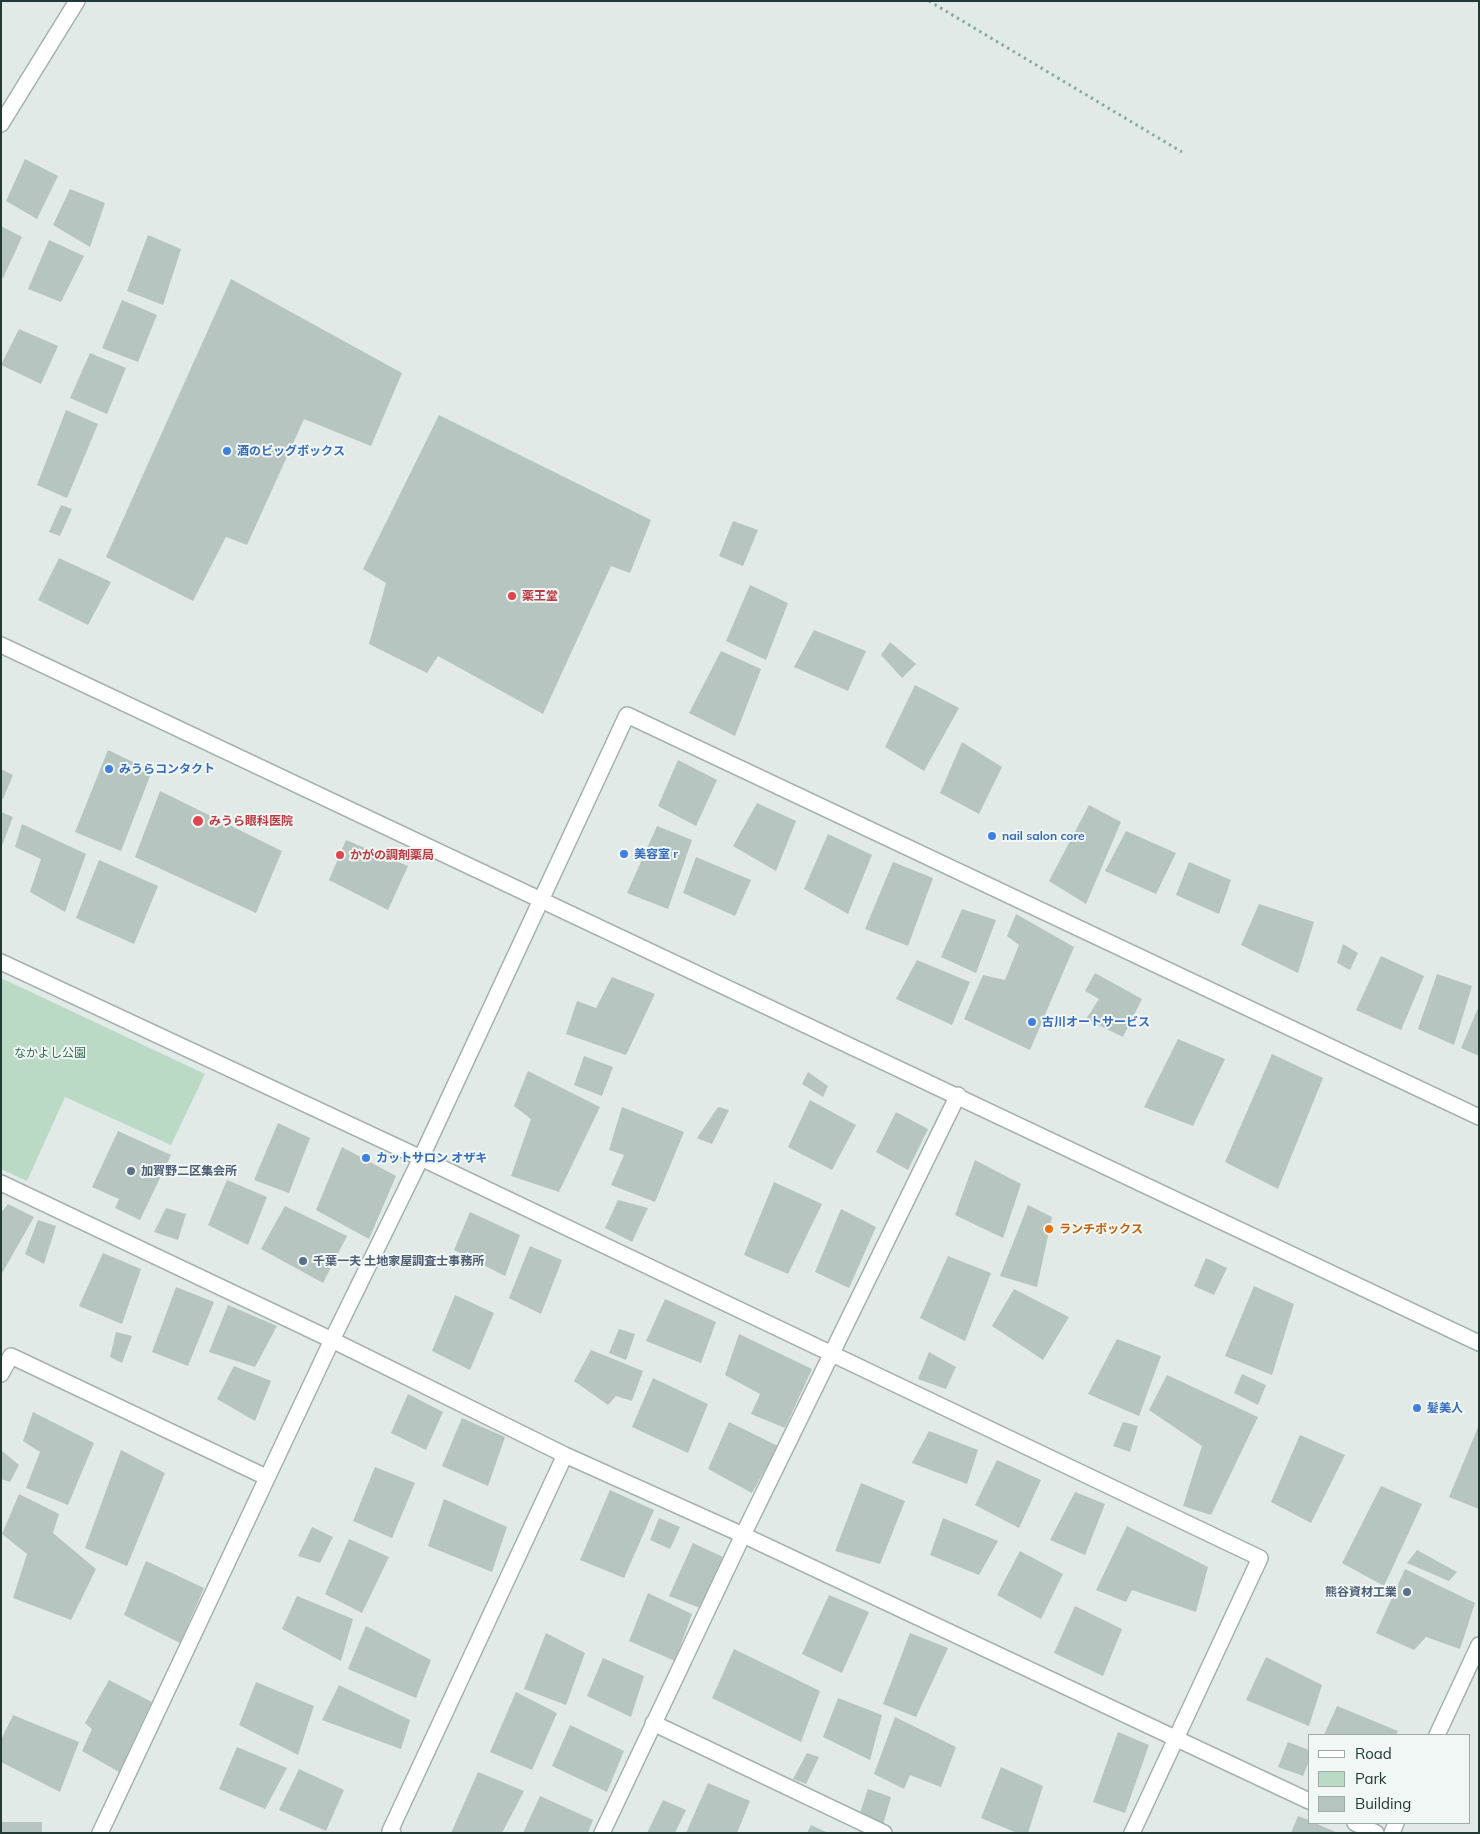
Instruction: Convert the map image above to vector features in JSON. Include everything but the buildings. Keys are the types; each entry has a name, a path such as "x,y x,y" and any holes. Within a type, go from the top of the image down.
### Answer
{"street":[{"path":"1,124 77,1"},
{"path":"1,645 1479,1342"},
{"path":"100,1833 266,1477 421,1158 539,900 627,715 1479,1117"},
{"path":"1,962 421,1158 830,1355 1260,1558 1132,1833"},
{"path":"602,1833 743,1535 958,1095"},
{"path":"1,1183 332,1340 564,1455 743,1535 1308,1801"},
{"path":"1,1374 6,1354 266,1477"},
{"path":"393,1833 390,1831 564,1455"},
{"path":"1438,1734 1475,1662 1479,1645"},
{"path":"653,1723 884,1833"},
{"path":"1357,1824 1376,1833"}],"path":[{"path":"928,1 1182,152"}],"green space":[{"name":"なかよし公園","path":"1,978 205,1074 171,1145 65,1097 27,1181 1,1169"}],"place":[{"name":"酒のビッグボックス","path":"227,451"},
{"name":"薬王堂","path":"512,596"},
{"name":"みうらコンタクト","path":"109,769"},
{"name":"みうら眼科医院","path":"198,821"},
{"name":"nail salon core","path":"992,836"},
{"name":"美容室 r","path":"624,854"},
{"name":"かがの調剤薬局","path":"340,855"},
{"name":"古川オートサービス","path":"1032,1022"},
{"name":"カットサロン オザキ","path":"366,1158"},
{"name":"加賀野二区集会所","path":"131,1171"},
{"name":"ランチボックス","path":"1049,1229"},
{"name":"千葉一夫 土地家屋調査士事務所","path":"303,1261"},
{"name":"髪美人","path":"1417,1408"},
{"name":"熊谷資材工業","path":"1407,1592"}]}
